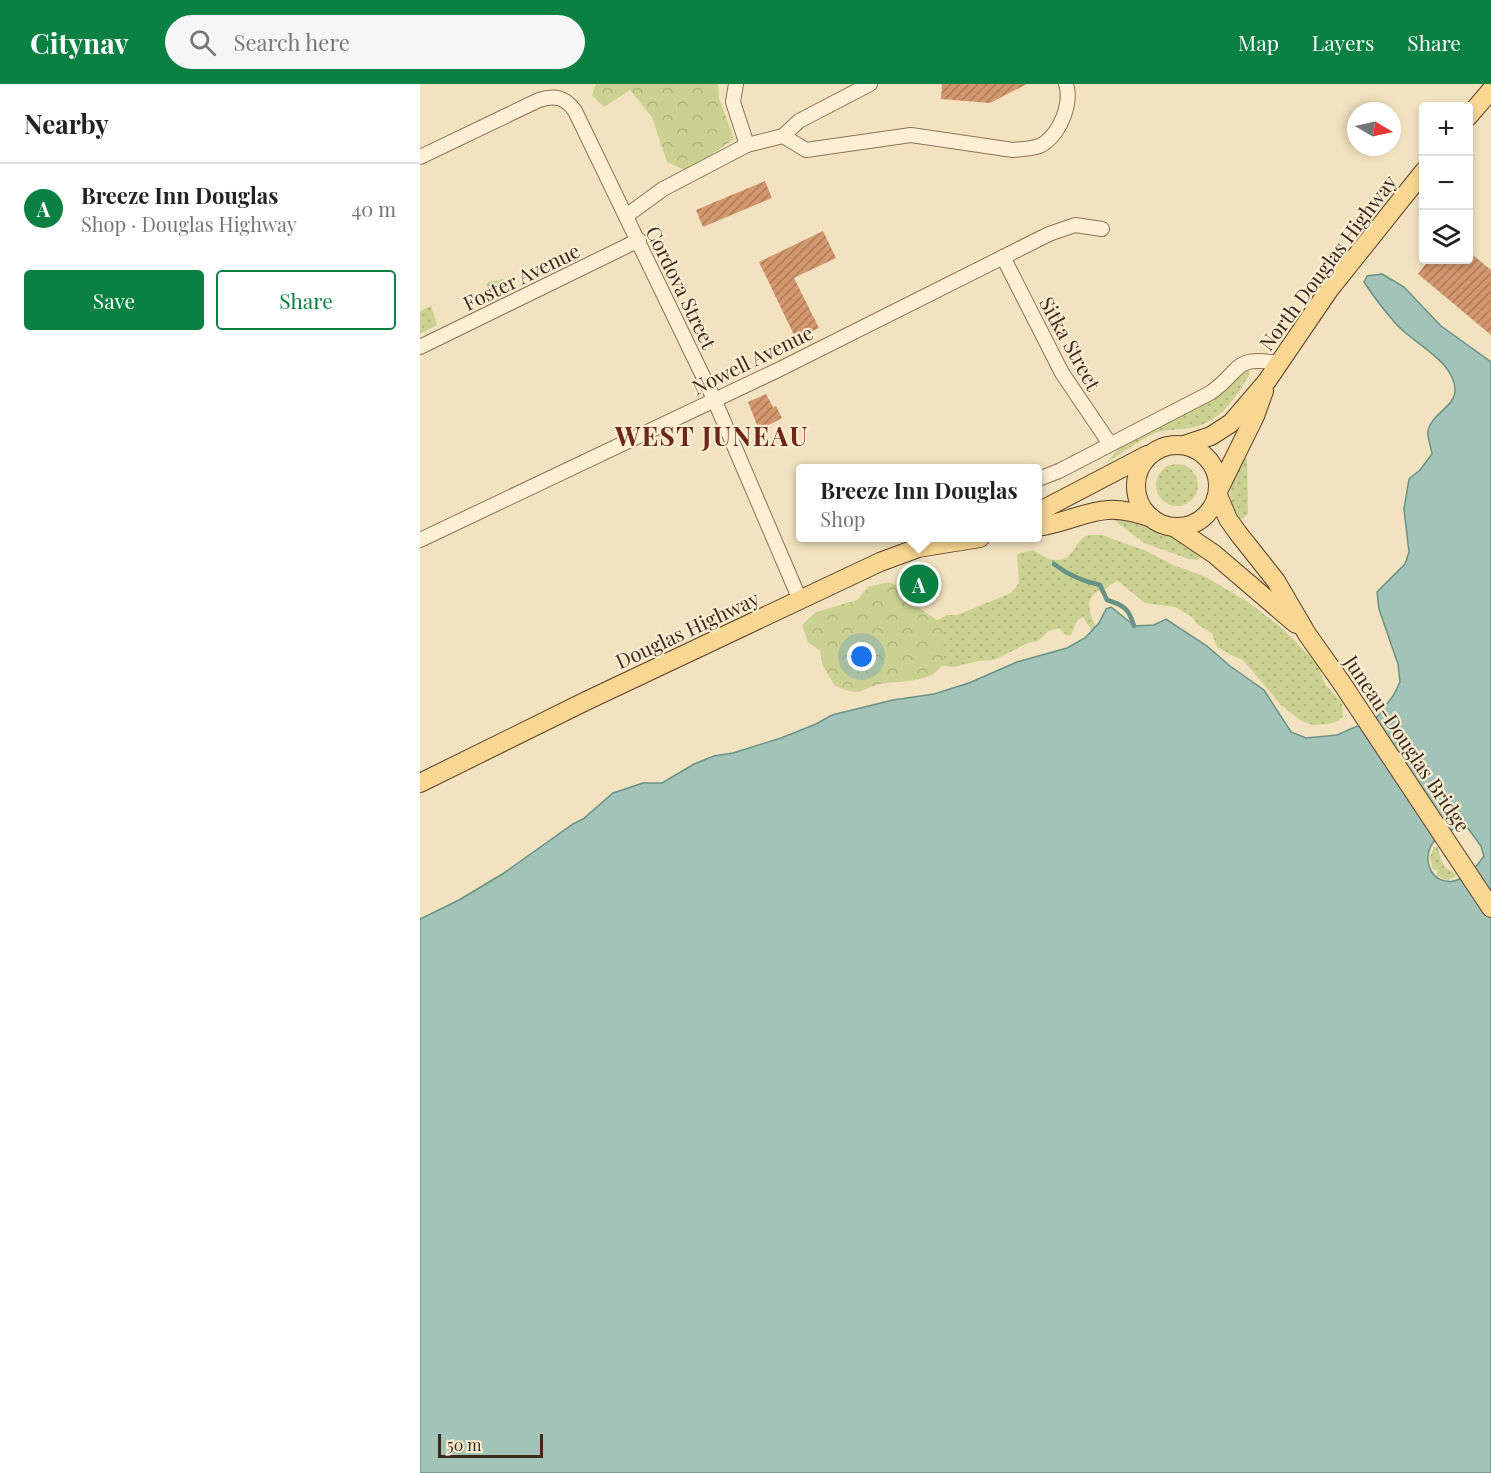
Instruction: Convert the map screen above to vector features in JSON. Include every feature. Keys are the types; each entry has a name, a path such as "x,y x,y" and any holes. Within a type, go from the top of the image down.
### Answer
{"main road":[{"path":"1473,111 1491,90"},
{"name":"North Douglas Highway","path":"1267,381 1329,290 1419,177"},
{"path":"1184,445 1211,436 1231,423 1267,381"},
{"path":"1042,526 1086,512 1108,509 1139,514 1174,527 1197,522 1213,506 1255,416 1267,381"},
{"path":"1042,510 1162,447 1173,444 1196,448 1214,465 1218,477 1218,492 1228,519 1276,580 1307,634"},
{"path":"1152,453 1143,462 1136,486 1143,509 1152,518"},
{"path":"1174,527 1214,554 1307,634"},
{"name":"Douglas Highway","path":"420,783 586,701 880,562 918,548 952,542"},
{"name":"Juneau-Douglas Bridge","path":"1307,634 1491,908"}],"street":[{"path":"736,84 733,102 747,145"},
{"path":"626,216 663,189 747,145 783,136 799,121 870,84"},
{"path":"783,136 806,150 911,135 1013,150 1029,148 1045,143 1058,127 1065,109 1068,90 1066,84"},
{"name":"Cordova Street","path":"420,158 538,100 550,96 561,97 570,103 639,240 714,399 800,600"},
{"name":"Nowell Avenue","path":"420,540 780,369 1049,234 1075,225 1102,229"},
{"name":"Foster Avenue","path":"420,347 639,240"},
{"name":"Sitka Street","path":"1003,257 1062,373 1110,444"},
{"path":"1042,477 1210,393 1223,384 1236,368 1247,361 1278,363"}],"green space":[{"path":"596,84 718,84 719,98 734,139 687,171 667,162 652,117 630,90 604,107 592,95"},
{"path":"503,279 507,294 493,300 486,283"},
{"path":"431,306 437,325 420,334 420,311"},
{"path":"1242,368 1248,368 1250,373 1233,400 1210,421 1186,429 1152,434 1106,463 1120,447 1192,408"},
{"path":"1245,458 1247,459 1248,514 1241,520 1232,503 1230,488 1235,473"},
{"path":"1177,464 1185,465 1192,470 1197,477 1197,493 1192,500 1185,505 1177,506 1169,505 1162,500 1157,493 1156,485 1157,477 1162,470 1169,465"},
{"path":"1114,513 1152,524 1205,548 1206,552 1197,560 1189,559 1144,543 1114,520"},
{"path":"1088,535 1102,535 1146,551 1173,565 1206,577 1248,602 1282,628 1318,665 1325,684 1342,703 1343,716 1338,721 1328,724 1312,725 1300,720 1281,705 1243,660 1217,647 1212,633 1197,624 1192,617 1175,607 1145,603 1118,581 1092,596 1089,605 1097,629 1092,631 1083,617 1077,620 1071,635 1067,636 1059,628 1049,631 1037,641 1028,643 994,660 954,667 935,665 936,621 1011,593 1019,583 1017,554 1033,550 1053,560 1063,559 1068,557 1080,540"},
{"path":"889,582 897,586 918,607 944,625 940,641 945,662 932,674 916,680 878,685 857,692 835,686 823,666 820,651 808,642 802,625 816,612 857,600 868,587"},
{"path":"1434,847 1438,847 1443,863 1456,873 1455,877 1448,880 1437,876 1438,871 1433,869 1430,858"}],"water":[{"path":"1382,274 1404,287 1441,326 1491,362 1491,1473 420,1473 420,919 459,900 504,873 583,819 613,793 643,783 662,783 694,764 714,756 733,753 781,738 832,715 893,700 934,694 969,683 1017,662 1067,648 1085,638 1099,623 1106,609 1111,607 1135,626 1154,625 1166,619 1207,646 1264,690 1291,732 1306,738 1337,735 1376,718 1393,696 1400,682 1398,664 1379,609 1377,592 1405,564 1409,552 1404,509 1409,479 1420,470 1432,454 1428,431 1430,425 1451,401 1455,390 1453,380 1441,362 1405,333 1380,305 1364,282 1367,276","holes":["1467,827 1481,846 1484,856 1467,875 1451,881 1439,879 1431,870 1428,857 1432,844 1445,833"]}],"building":[{"path":"942,84 1027,84 990,103 941,99"},
{"path":"765,181 772,198 703,227 696,210"},
{"path":"823,231 836,258 794,278 819,328 796,339 759,262"},
{"path":"1473,255 1491,270 1491,335 1418,274 1426,264 1473,264"},
{"path":"766,394 782,418 759,430 748,402"},
{"path":"926,563 940,589 912,604 898,579"}],"waterway":[{"path":"1054,564 1076,577 1100,585 1107,600 1122,606 1128,612 1134,626"}],"place":[{"name":"Breeze Inn Douglas","path":"919,584"}],"district":[{"name":"WEST JUNEAU","path":"712,435"}]}
